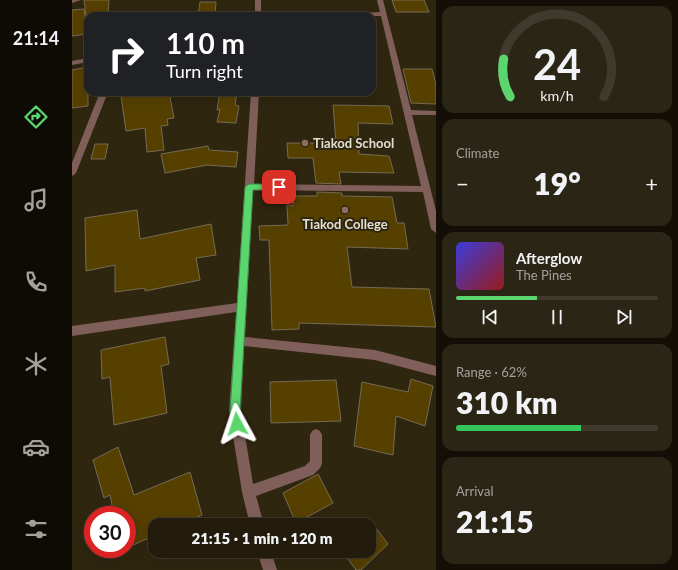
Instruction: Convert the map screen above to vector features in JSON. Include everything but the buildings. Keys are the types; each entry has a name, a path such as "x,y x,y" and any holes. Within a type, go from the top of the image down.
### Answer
{"street":[{"path":"72,1 78,0"},
{"path":"258,0 258,12"},
{"path":"380,0 436,229"},
{"path":"376,14 384,14"},
{"path":"72,63 84,61"},
{"path":"72,173 102,96"},
{"path":"255,96 235,411 248,492 255,518"},
{"path":"408,112 436,112"},
{"path":"249,187 427,189"},
{"path":"72,331 242,307"},
{"path":"240,340 375,355 436,371"},
{"path":"248,492 309,471 316,464 316,435"},
{"path":"266,558 270,570"}],"place":[{"name":"Tiakod School","path":"305,143"},
{"name":"Tiakod College","path":"345,210"}],"route":[{"path":"237,424 235,411 249,187 279,187"}]}
